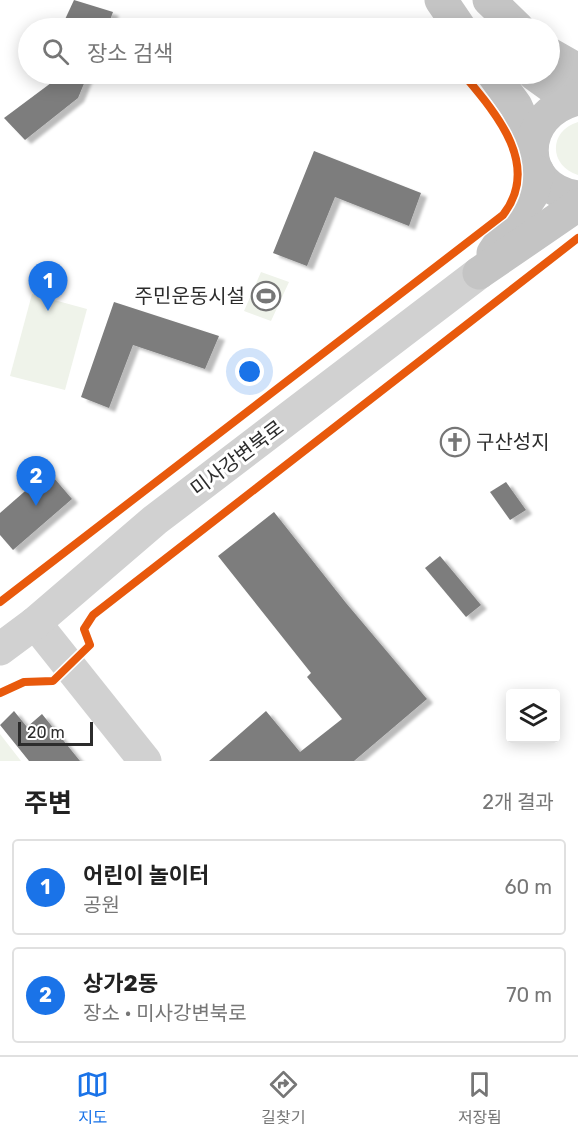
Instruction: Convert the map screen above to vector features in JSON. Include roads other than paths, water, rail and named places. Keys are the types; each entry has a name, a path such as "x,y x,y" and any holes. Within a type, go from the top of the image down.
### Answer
{"main road":[{"path":"441,0 453,18"},
{"path":"466,0 481,18"},
{"path":"489,0 508,18"},
{"path":"560,60 578,70"},
{"path":"501,84 516,106 547,184 560,193 578,197"},
{"path":"548,84 559,92 578,99"},
{"path":"479,273 526,204 535,157 537,126 548,112 561,103 578,99"},
{"path":"479,273 578,205"}],"street":[{"name":"미사강변북로","path":"0,649 35,623 155,520 479,273"},
{"path":"35,623 145,761"}],"place":[{"name":"주민운동시설","path":"266,296"},
{"name":"어린이 놀이터","path":"48,311"},
{"name":"구산성지","path":"455,442"},
{"name":"상가2동","path":"36,506"}]}
